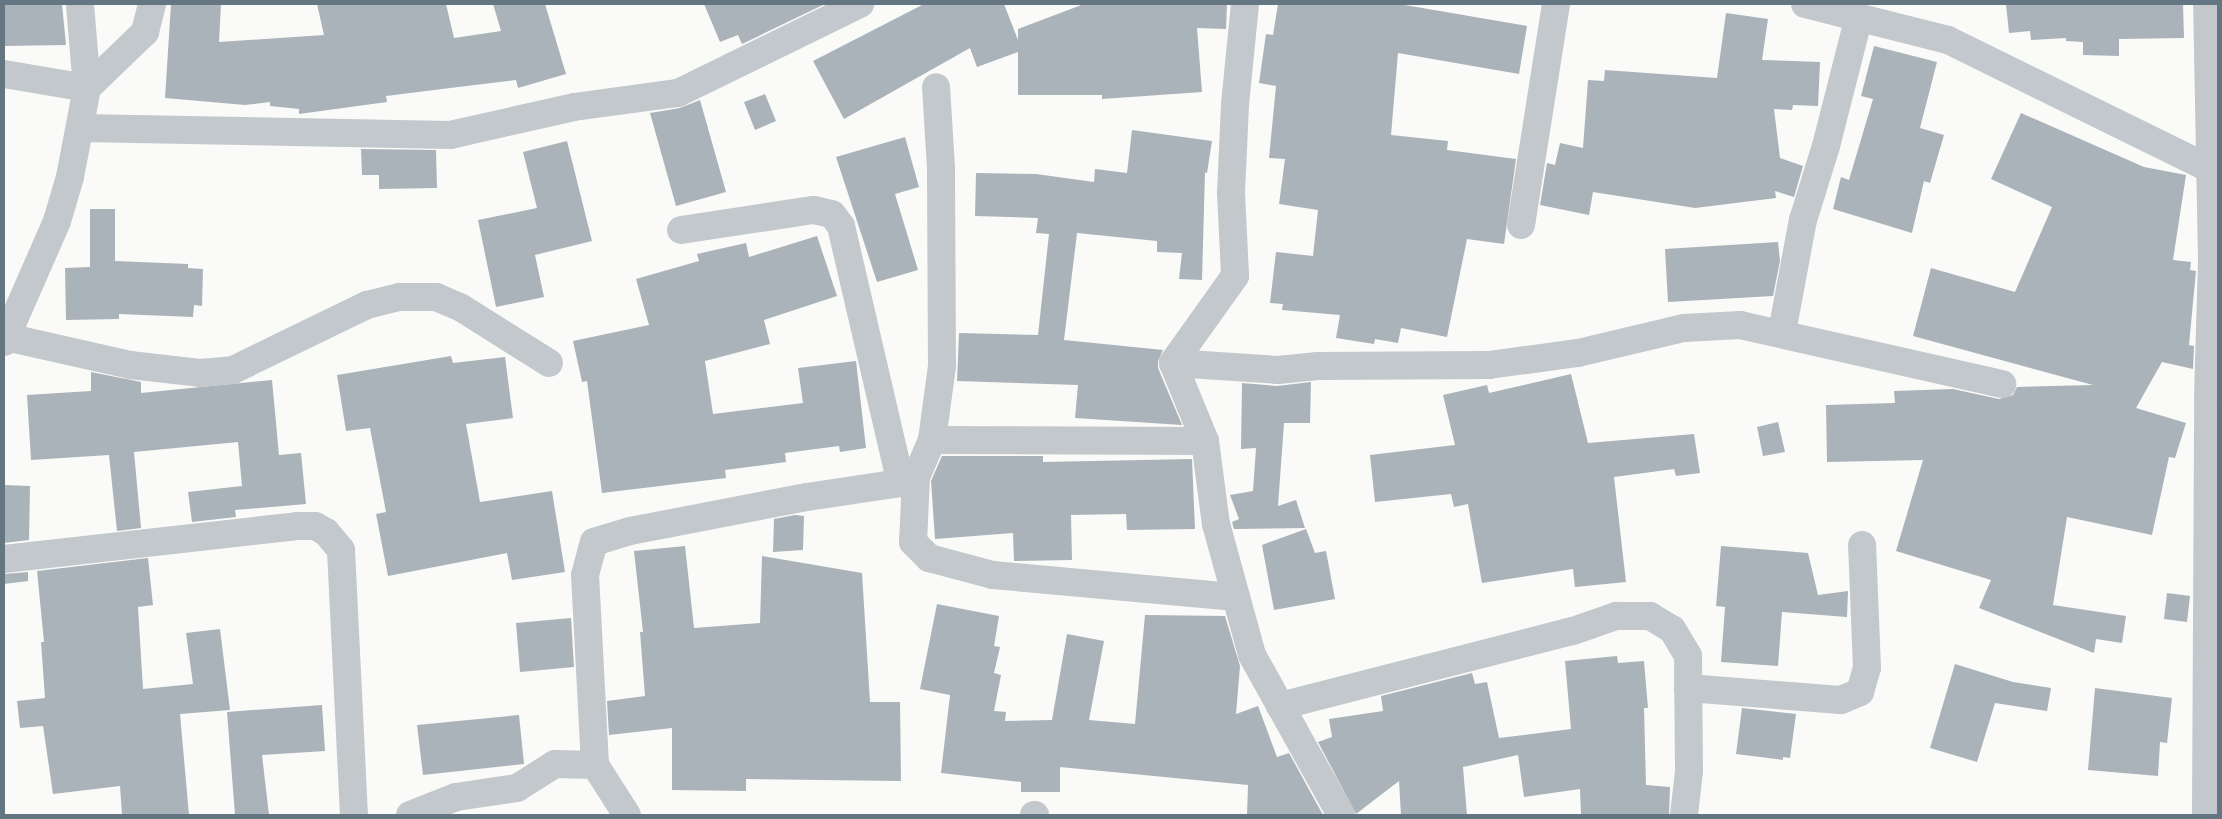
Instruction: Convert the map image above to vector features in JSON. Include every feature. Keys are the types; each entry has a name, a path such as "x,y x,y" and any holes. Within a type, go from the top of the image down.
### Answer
{"street":[{"path":"80,4 87,88 81,128 57,221 5,339 130,365 177,372 233,370 366,305 400,296 436,297 460,307 549,363"},
{"path":"87,88 145,32 152,4"},
{"path":"81,128 450,135 574,107 678,93 860,4"},
{"path":"1173,363 1235,276 1231,194 1235,104 1245,4"},
{"path":"1521,225 1556,4"},
{"path":"1805,4 1948,40 2210,169"},
{"path":"2206,815 2213,401 2207,4"},
{"path":"1782,332 1804,220 1826,146 1859,17"},
{"path":"4,74 87,88"},
{"path":"908,480 932,440 942,366 941,168 936,87"},
{"path":"680,230 814,210 832,214 841,226 908,480 912,542 929,558 993,575 1236,597"},
{"path":"1173,363 1278,370 1357,365 1489,365 1578,353 1684,328 1740,325 1782,332 2002,384"},
{"path":"1173,363 1205,441 1216,524 1252,655 1341,815"},
{"path":"932,440 1205,441"},
{"path":"627,815 595,765 585,575 594,542 630,531 807,496 908,480"},
{"path":"4,559 296,526 315,526 326,532 341,550 354,815"},
{"path":"1688,688 1840,700 1860,692 1867,668 1862,544"},
{"path":"1280,706 1573,631 1616,616 1650,616 1672,629 1688,656 1689,771 1684,815"},
{"path":"410,815 456,797 517,788 554,764 595,765"}],"building":[{"path":"4,4 62,4 66,45 4,46"},
{"path":"171,4 221,4 219,42 324,35 317,4 446,4 454,38 501,31 493,4 545,4 566,74 518,88 516,80 386,96 387,102 299,114 299,109 270,106 270,102 245,105 165,98"},
{"path":"704,4 825,4 742,44 738,35 720,42"},
{"path":"924,4 1004,4 1018,40 1018,29 1084,4 1227,4 1226,29 1197,28 1202,92 1102,99 1102,95 1018,95 1018,52 977,67 970,48 844,119 813,61"},
{"path":"1278,4 1399,4 1527,26 1519,74 1398,53 1391,135 1448,141 1447,150 1516,159 1504,244 1467,239 1447,337 1401,328 1398,343 1375,339 1374,344 1336,338 1340,315 1282,310 1283,304 1270,303 1276,252 1313,256 1318,210 1279,204 1285,159 1269,158 1276,86 1259,83 1266,34 1273,35"},
{"path":"2006,4 2183,4 2184,38 2119,39 2119,56 2083,55 2083,42 2066,41 2066,38 2031,40 2030,31 2009,33"},
{"path":"1726,13 1768,19 1762,60 1820,62 1818,106 1793,105 1792,110 1774,109 1780,158 1803,166 1794,197 1775,191 1776,198 1695,208 1593,192 1589,215 1540,205 1547,163 1555,165 1560,143 1583,148 1588,80 1604,81 1605,70 1717,78"},
{"path":"1874,46 1937,62 1920,128 1944,135 1930,183 1924,181 1912,233 1833,209 1841,177 1849,180 1873,99 1861,96"},
{"path":"765,94 776,121 755,130 744,102"},
{"path":"700,100 726,192 676,206 650,113 680,108"},
{"path":"2021,113 2144,167 2186,175 2173,260 2191,262 2190,270 2196,271 2189,345 2194,346 2193,369 2162,362 2136,408 2186,423 2175,458 2169,457 2152,535 2067,517 2053,605 2126,616 2122,643 2096,639 2094,653 1979,608 1991,580 1896,551 1923,460 1827,462 1826,405 1895,403 1894,391 1953,389 1999,399 2013,395 2017,387 2093,385 1913,336 1931,268 2015,292 2052,207 1991,179"},
{"path":"1132,130 1212,141 1207,173 1205,172 1202,280 1179,279 1182,253 1157,252 1157,241 1077,233 1064,340 1163,350 1158,361 1158,368 1182,425 1075,418 1078,385 957,381 959,333 1038,335 1049,234 1036,233 1038,218 975,216 976,173 1036,174 1094,182 1095,169 1127,173"},
{"path":"905,137 919,187 895,194 918,270 877,282 836,157"},
{"path":"567,141 592,241 535,255 544,297 496,307 478,220 537,208 523,152"},
{"path":"361,149 436,150 437,188 379,189 379,175 362,175"},
{"path":"90,209 115,209 115,261 188,264 188,268 203,269 202,306 194,305 193,317 119,314 119,319 66,320 65,268 90,267"},
{"path":"817,236 837,296 764,320 770,344 705,361 713,414 803,403 798,368 856,361 866,448 840,452 839,446 785,453 786,462 725,470 726,478 602,493 587,381 582,382 573,341 649,325 636,279 699,261 697,254 746,243 749,257"},
{"path":"1778,242 1780,261 1773,296 1668,302 1665,249"},
{"path":"451,356 453,363 505,357 513,418 466,424 480,502 552,491 565,572 512,580 507,553 388,576 376,514 386,512 370,428 346,431 337,375"},
{"path":"91,372 141,382 141,393 272,380 279,455 301,453 306,504 235,510 236,517 192,522 188,492 242,486 238,442 134,452 141,528 117,531 109,455 31,460 27,395 91,391"},
{"path":"1571,374 1588,443 1694,434 1700,473 1676,476 1674,469 1614,477 1626,582 1575,587 1573,569 1482,583 1468,504 1454,507 1451,494 1375,502 1370,455 1455,445 1443,395 1487,385 1489,393"},
{"path":"1311,382 1310,423 1284,423 1278,506 1296,500 1305,528 1234,529 1232,522 1239,519 1230,495 1253,491 1256,448 1241,449 1242,383 1277,386"},
{"path":"1778,422 1785,452 1763,456 1757,427"},
{"path":"942,456 1043,456 1043,462 1192,459 1195,529 1127,530 1126,514 1071,515 1072,560 1014,561 1013,533 935,539 931,481"},
{"path":"4,485 30,486 29,540 4,543"},
{"path":"795,515 804,516 803,550 773,552 774,519"},
{"path":"1306,529 1315,553 1326,551 1335,599 1274,610 1262,545"},
{"path":"685,546 694,628 760,623 762,556 862,573 870,702 900,702 901,781 746,779 746,791 672,790 672,728 609,735 607,701 645,696 640,632 643,632 634,551"},
{"path":"1721,546 1808,553 1818,595 1848,591 1847,617 1782,612 1778,666 1721,662 1725,607 1716,606"},
{"path":"148,558 153,605 138,607 143,689 193,684 186,633 220,629 230,710 180,714 189,815 122,815 120,786 53,794 43,726 20,728 17,701 45,698 41,642 44,642 37,571"},
{"path":"28,572 28,581 4,584 4,574"},
{"path":"2167,593 2190,596 2187,622 2164,619"},
{"path":"937,604 999,616 994,646 1000,647 994,673 1001,675 994,711 1006,712 1005,721 1052,720 1067,634 1104,641 1089,720 1135,724 1145,615 1225,616 1240,666 1236,714 1258,706 1277,757 1289,753 1323,815 1247,815 1248,785 1060,767 1060,792 1021,792 1021,782 941,773 950,695 920,689"},
{"path":"571,618 574,667 520,672 516,623"},
{"path":"1617,656 1618,663 1644,661 1648,708 1644,708 1646,785 1670,787 1669,815 1581,815 1580,789 1524,797 1518,755 1463,767 1467,815 1401,815 1399,781 1356,814 1318,742 1332,737 1329,719 1383,711 1381,696 1472,673 1475,684 1487,682 1499,738 1571,729 1565,661"},
{"path":"1955,664 2013,682 2051,688 2047,711 1995,703 1977,762 1930,748"},
{"path":"2095,688 2172,698 2167,743 2160,742 2158,776 2088,770"},
{"path":"322,705 325,751 262,755 269,815 235,815 227,712"},
{"path":"1742,708 1796,714 1790,758 1783,757 1783,760 1736,754"},
{"path":"519,715 524,764 423,775 417,725"}]}
